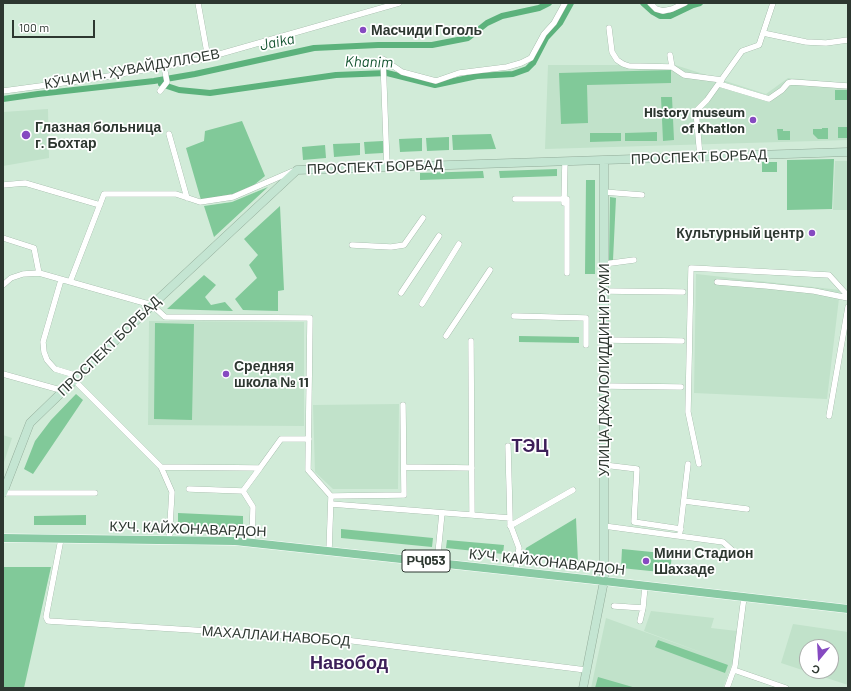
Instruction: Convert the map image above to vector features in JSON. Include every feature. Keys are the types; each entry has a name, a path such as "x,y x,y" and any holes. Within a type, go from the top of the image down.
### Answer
{"main road":[{"name":"КУЧ. КАЙХОНАВАРДОН","path":"3,538 235,541 848,609"}],"street":[{"path":"198,3 208,58"},
{"name":"КӮЧАИ Н. ҲУВАЙДУЛЛОЕВ","path":"3,91 92,79 208,58 399,3"},
{"path":"387,166 383,59 402,72 436,81 459,73 521,64 531,58 544,34 554,23 565,3"},
{"path":"650,3 656,9 664,11 685,3"},
{"path":"700,156 696,111 708,100 742,51 759,45 773,3"},
{"path":"609,28 612,52 617,60 629,66 672,67 684,75 720,82 770,100 788,83 792,82 848,86"},
{"path":"763,33 806,42 826,43 848,40"},
{"path":"670,55 672,67"},
{"path":"160,91 167,82 164,66"},
{"path":"169,134 187,198"},
{"name":"ПРОСПЕКТ БОРБАД","path":"3,493 30,422 152,305 297,170 848,152"},
{"name":"УЛИЦА ДЖАЛОЛИДДИНИ РУМИ","path":"583,688 604,581 604,160"},
{"path":"565,161 565,272"},
{"path":"70,282 104,194 176,194 200,202 233,197 297,170"},
{"path":"3,185 25,183 100,205"},
{"path":"604,192 642,195"},
{"path":"515,199 564,199"},
{"path":"352,245 391,247 404,246 423,218"},
{"path":"402,293 438,236"},
{"path":"3,244 6,239 34,248 40,273"},
{"path":"422,304 459,244"},
{"path":"604,264 634,260"},
{"path":"699,464 688,412 690,268 829,275 848,297"},
{"path":"446,336 490,270"},
{"path":"3,285 11,278 23,274 40,273 152,305 165,317 310,318 308,470 331,496 329,551"},
{"path":"61,280 43,342 47,360 55,369 76,378 161,467 172,492 169,540"},
{"path":"717,282 814,291 848,297"},
{"path":"604,291 683,292"},
{"path":"829,416 848,307"},
{"path":"514,316 586,318 586,345"},
{"path":"604,340 682,341"},
{"path":"471,341 472,515"},
{"path":"3,374 64,391"},
{"path":"604,386 681,387"},
{"path":"331,496 404,495 403,406"},
{"path":"243,492 281,439 309,439"},
{"path":"508,446 510,526 519,548 516,571"},
{"path":"680,536 688,464"},
{"path":"604,465 637,469 634,522 680,529"},
{"path":"161,467 260,468"},
{"path":"404,467 472,468"},
{"path":"189,489 243,492"},
{"path":"510,526 573,490"},
{"path":"243,492 253,507 252,543"},
{"path":"3,493 95,493"},
{"path":"684,501 747,509"},
{"path":"331,504 510,518"},
{"path":"437,563 442,512"},
{"path":"604,526 723,542 733,551"},
{"name":"МАХАЛЛАИ НАВОБОД","path":"61,539 46,617 48,621 337,639 586,670"},
{"path":"640,621 645,586"},
{"path":"727,688 734,670 744,597"},
{"path":"614,606 643,608"},
{"path":"734,670 786,688"}],"shaded area":[{"path":"548,65 675,65 766,94 788,78 848,83 848,140 545,149"},
{"name":"Глазная больница г. Бохтар","path":"48,109 49,158 3,166 3,112"},
{"path":"835,161 848,161 848,210 833,210"},
{"path":"696,274 840,290 827,399 694,393"},
{"name":"Средняя школа № 11","path":"149,321 304,322 304,426 148,425"},
{"path":"399,404 398,489 333,489 315,472 313,405"},
{"path":"3,435 12,438 3,465"},
{"path":"651,611 714,618 711,628 737,631 734,664 732,664 723,688 591,688 606,618 714,657 644,631"},
{"path":"793,624 848,632 848,685 830,679 839,679 839,639 799,639 799,669 781,663"}],"green space":[{"path":"671,70 671,83 587,85 588,123 561,124 559,73"},
{"path":"835,90 848,90 848,100 835,100"},
{"path":"661,97 672,97 674,140 663,141"},
{"path":"242,121 265,176 254,185 233,194 201,200 186,148 204,141 205,131"},
{"path":"838,127 848,127 848,138 838,138"},
{"path":"828,128 828,139 818,139 813,134 813,129"},
{"path":"777,129 790,131 790,140 778,140"},
{"path":"657,132 657,141 625,141 625,133"},
{"path":"590,133 621,133 621,141 590,142"},
{"path":"491,134 496,149 453,150 452,135"},
{"path":"449,137 449,150 427,151 426,138"},
{"path":"422,138 422,151 400,152 399,139"},
{"path":"383,141 383,153 365,154 364,142"},
{"path":"360,143 360,155 334,157 333,144"},
{"path":"325,145 326,158 303,160 302,147"},
{"path":"834,159 832,209 787,210 787,160"},
{"path":"762,162 777,162 777,172 762,172"},
{"path":"557,169 557,176 500,178 499,171"},
{"path":"483,171 484,178 420,180 420,173"},
{"path":"586,180 595,180 595,274 585,274"},
{"path":"268,187 214,237 204,206 232,202"},
{"path":"610,197 616,198 613,260 609,260"},
{"path":"280,206 284,290 278,291 278,311 243,310 235,299 257,278 249,265 258,255 244,239"},
{"path":"204,275 216,285 205,297 211,305 225,302 233,311 167,309"},
{"path":"155,323 194,324 192,420 154,419"},
{"path":"519,336 579,337 579,343 519,342"},
{"path":"76,394 83,400 33,474 24,469 35,441 51,420"},
{"path":"178,513 243,516 243,528 178,525"},
{"path":"86,515 86,525 34,525 34,516"},
{"path":"576,518 578,562 524,555 526,548"},
{"path":"341,529 433,538 432,547 341,538"},
{"path":"447,540 504,545 503,554 446,548"},
{"name":"Мини Стадион Шахзаде","path":"622,549 672,554 670,573 621,568"},
{"path":"3,567 51,567 24,688 3,688"},
{"path":"658,640 728,665 725,673 655,647"},
{"path":"598,677 636,688 595,688"}],"waterway":[{"name":"Jaika","path":"3,99 154,81 195,74 314,48 378,45 432,45 468,38 487,23 502,16 539,8 549,3"},
{"name":"Khanim","path":"161,84 179,90 210,93 336,75 387,73 435,85 477,76 513,74 527,69 533,63 546,38 560,23 571,3"},
{"name":"Khanim","path":"643,3 660,16 670,16 700,3"}],"place":[{"name":"Масчиди Гоголь","path":"363,30"},
{"name":"History museum of Khatlon","path":"753,120"},
{"name":"Глазная больница г. Бохтар","path":"26,135"},
{"name":"Культурный центр","path":"812,233"},
{"name":"Средняя школа № 11","path":"226,374"},
{"name":"Мини Стадион Шахзаде","path":"646,561"}],"district":[{"name":"ТЭЦ","path":"530,446"},
{"name":"Навобод","path":"349,663"}]}
